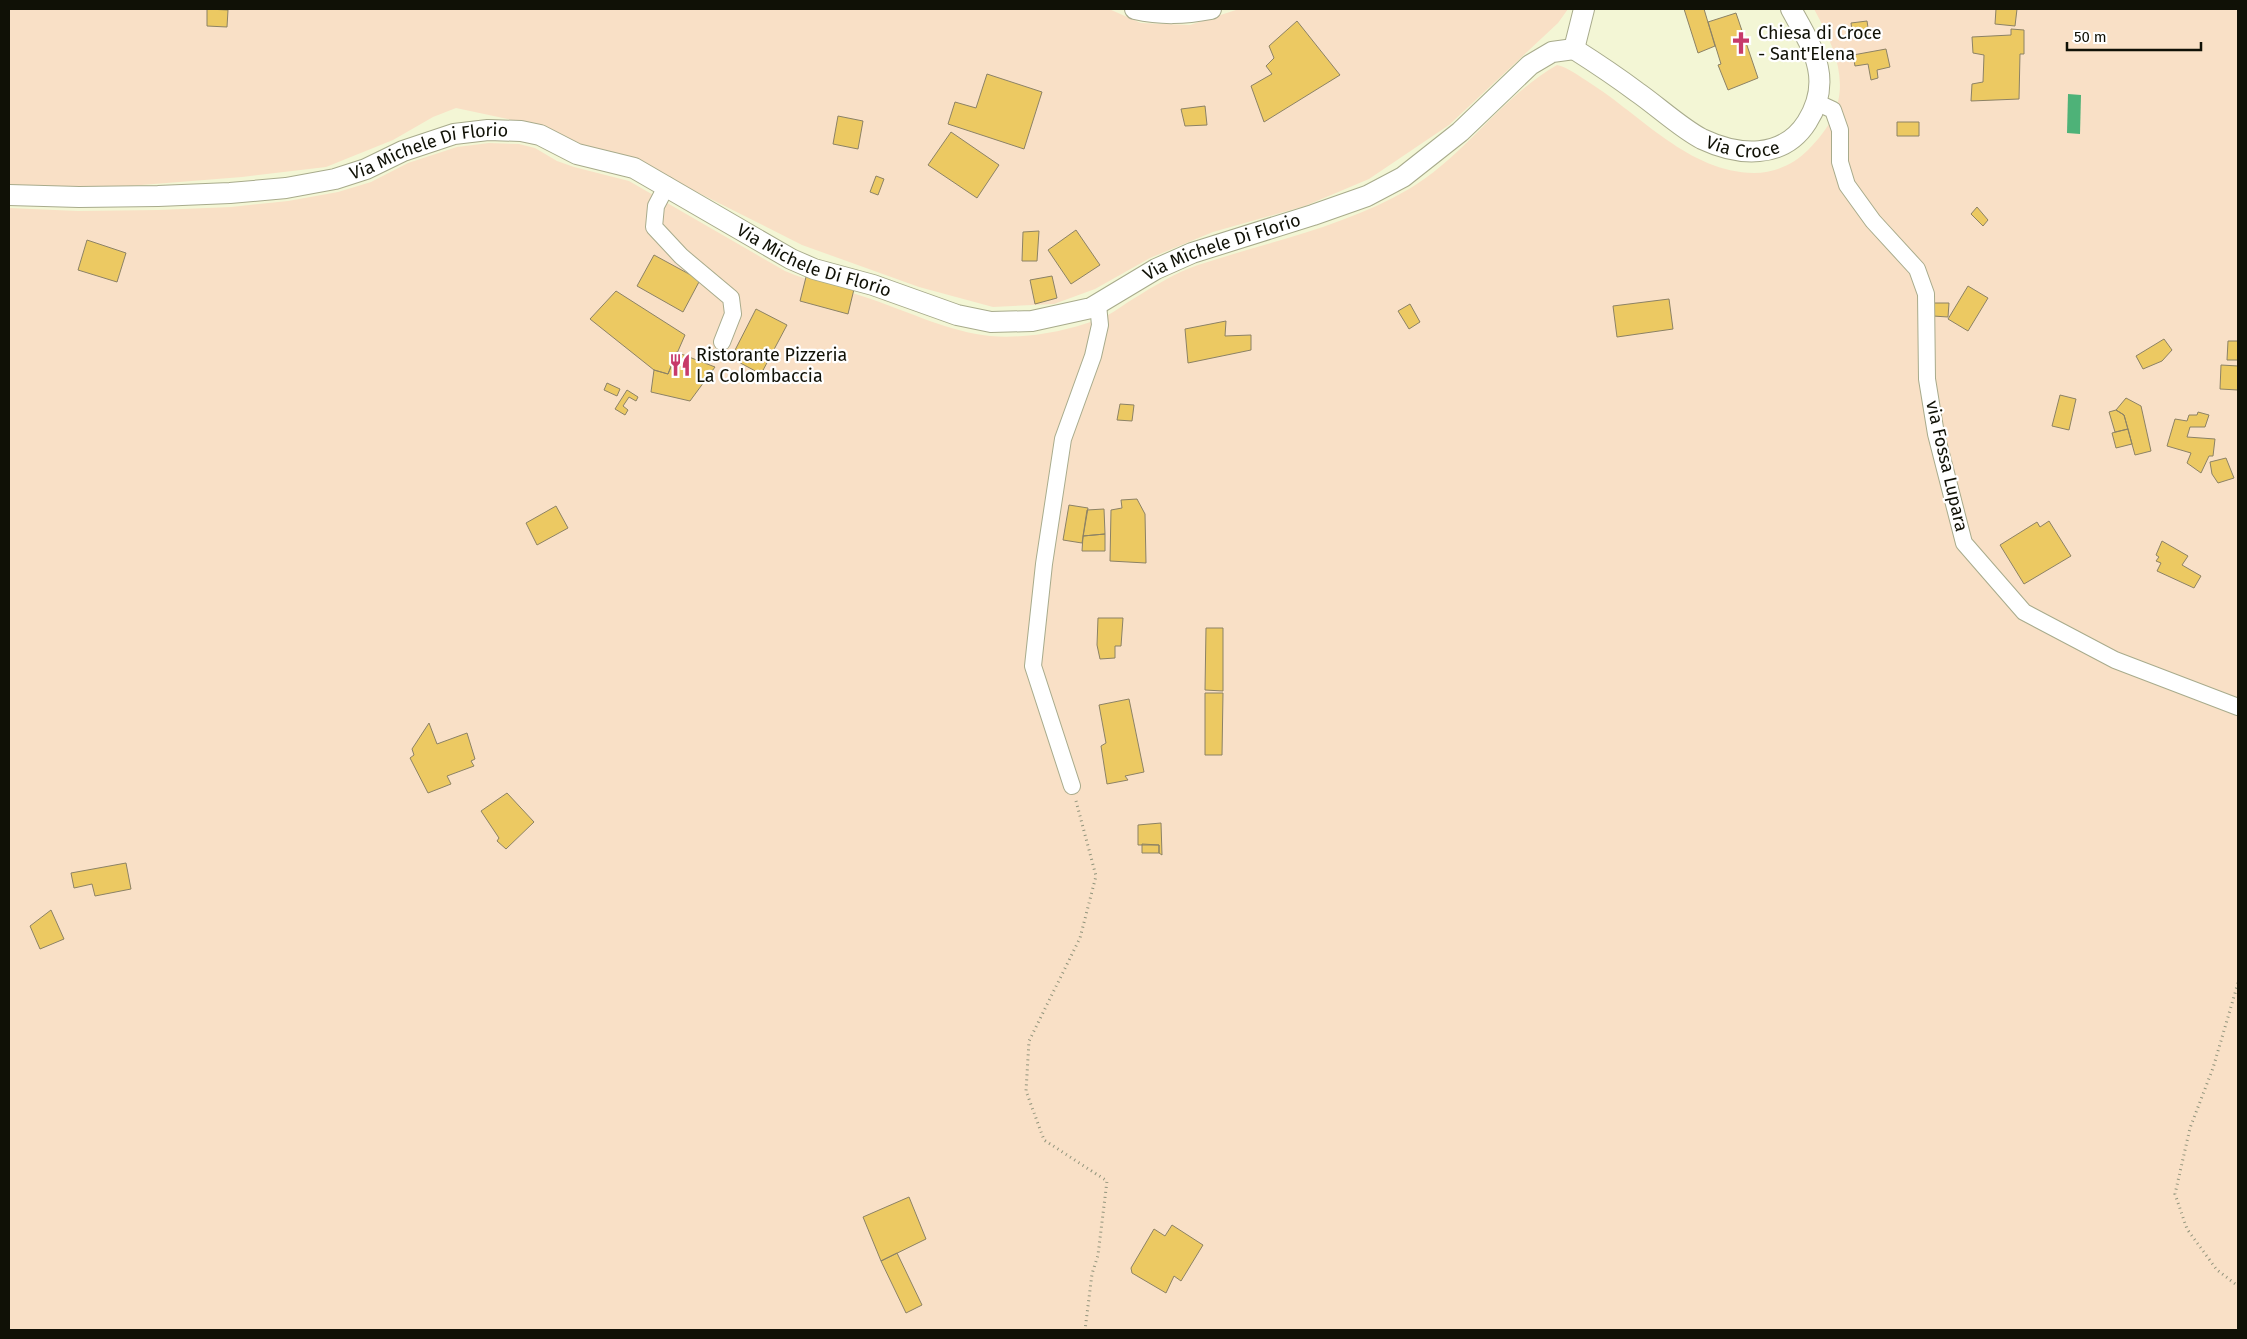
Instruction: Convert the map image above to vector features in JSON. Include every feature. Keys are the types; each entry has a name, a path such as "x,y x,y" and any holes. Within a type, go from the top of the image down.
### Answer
{"street":[{"path":"1136,9 1158,14 1187,14 1211,9"},
{"path":"1574,49 1584,9"},
{"name":"Via Croce","path":"1574,49 1612,73 1700,138 1729,150 1754,153 1777,148 1806,124 1818,103 1820,83 1818,65 1813,48 1791,9"},
{"name":"Via Michele Di Florio","path":"9,194 78,198 230,194 286,188 335,179 366,169 403,150 454,134 488,130 521,131 540,135 563,149 634,168 667,185 799,262 957,315 991,322 1032,321 1064,315 1098,305 1156,269 1192,254 1367,196 1403,177 1460,132 1530,65 1552,52 1574,49"},
{"name":"via Fossa Lupara","path":"1818,103 1833,110 1840,130 1840,162 1847,185 1873,221 1917,269 1926,294 1927,379 1936,434 1964,543 2024,612 2115,660 2238,707"},
{"path":"667,185 656,206 654,227 681,256 731,298 733,314 722,342"},
{"path":"1072,786 1033,666 1044,564 1062,439 1093,356 1100,325 1098,305"}],"path":[{"path":"1072,786 1096,876 1080,938 1029,1041 1026,1091 1044,1140 1107,1181 1098,1255 1092,1274 1085,1330"},
{"path":"2238,983 2213,1068 2190,1128 2175,1194 2187,1229 2217,1270 2238,1286"}],"shaded area":[{"path":"9,9 1109,9 1141,23 1190,25 1239,9 1568,9 1558,23 1449,125 1369,179 1305,206 1213,232 1150,258 1095,289 1054,304 993,307 919,287 802,245 655,171 574,145 540,126 456,108 433,117 393,140 326,167 242,177 91,189 9,185"},
{"path":"1814,9 2238,9 2238,1330 9,1330 9,208 78,211 158,210 231,207 288,201 338,192 371,182 408,163 457,147 489,143 519,144 535,148 557,161 574,167 629,181 785,271 796,275 871,299 930,321 975,334 1003,337 1044,334 1071,328 1101,318 1189,268 1332,224 1358,214 1409,189 1429,176 1448,160 1518,93 1557,65 1570,70 1590,83 1687,153 1708,163 1730,170 1754,173 1762,173 1784,167 1803,155 1823,133 1833,116 1839,99 1838,65 1824,28"},
{"path":"2068,94 2081,95 2080,134 2067,133"}],"building":[{"path":"207,9 228,10 227,27 207,26"},
{"path":"1684,9 1704,9 1715,46 1698,53"},
{"path":"1996,9 2017,9 2015,26 1995,24"},
{"path":"1736,13 1758,78 1728,90 1718,65 1721,64 1708,22"},
{"path":"1297,21 1340,75 1264,122 1251,86 1272,74 1266,66 1274,58 1269,46"},
{"path":"1867,21 1869,34 1853,37 1851,23"},
{"path":"2011,29 2024,30 2024,54 2020,54 2019,99 1971,101 1972,84 1983,82 1984,55 1973,53 1972,37 2011,35"},
{"path":"1886,49 1890,67 1877,70 1878,78 1871,80 1868,64 1855,66 1853,55"},
{"path":"987,74 1042,92 1024,149 948,124 955,102 976,108"},
{"path":"1205,106 1207,125 1185,126 1181,109"},
{"path":"838,116 863,121 858,149 833,144"},
{"path":"1897,122 1919,122 1919,136 1897,136"},
{"path":"951,132 999,165 977,198 928,165"},
{"path":"876,176 884,179 878,195 870,192"},
{"path":"1977,207 1988,220 1983,226 1971,214"},
{"path":"1076,230 1100,265 1071,284 1048,250"},
{"path":"1039,231 1037,261 1022,261 1023,232"},
{"path":"87,240 126,253 117,282 78,270"},
{"path":"654,255 700,280 683,312 637,286"},
{"path":"807,273 855,285 848,314 800,301"},
{"path":"1052,276 1057,298 1035,304 1030,280"},
{"path":"1968,286 1988,298 1968,331 1948,319"},
{"path":"616,291 685,335 668,374 654,370 590,319"},
{"path":"1669,299 1673,329 1617,337 1613,306"},
{"path":"1933,303 1949,303 1948,317 1933,316"},
{"path":"1410,304 1420,322 1409,329 1398,311"},
{"path":"756,309 787,325 761,374 731,358"},
{"path":"1226,321 1225,336 1251,335 1251,350 1188,363 1185,329"},
{"path":"2164,339 2172,350 2162,361 2143,369 2136,356"},
{"path":"2228,341 2238,341 2238,360 2227,360"},
{"path":"676,352 715,367 690,401 651,392 654,370 668,374"},
{"path":"2221,365 2238,366 2238,390 2220,389"},
{"path":"607,383 620,389 617,396 604,390"},
{"path":"627,390 638,397 636,401 629,397 623,406 628,410 625,415 615,409"},
{"path":"2060,395 2076,399 2069,430 2052,426"},
{"path":"2126,398 2141,406 2151,451 2135,455 2124,415 2116,410"},
{"path":"1120,404 1134,405 1132,421 1117,420"},
{"path":"2116,410 2124,415 2128,429 2115,432 2109,412"},
{"path":"2198,412 2209,415 2205,427 2190,427 2187,437 2215,439 2213,456 2209,456 2201,473 2187,463 2191,453 2167,446 2175,419 2187,421 2189,415 2197,415"},
{"path":"2128,429 2132,444 2116,448 2112,433"},
{"path":"2226,458 2234,478 2218,483 2212,474 2210,462"},
{"path":"1137,499 1145,514 1146,563 1110,561 1111,510 1122,508 1121,500"},
{"path":"1069,505 1088,508 1082,543 1063,540"},
{"path":"556,506 568,528 537,545 526,523"},
{"path":"1104,509 1105,534 1083,536 1087,510"},
{"path":"2049,521 2071,556 2024,584 2000,545 2037,522 2040,527"},
{"path":"1105,534 1105,551 1082,551 1083,536"},
{"path":"2162,541 2188,556 2182,565 2201,576 2194,588 2157,571 2161,563 2156,561 2159,557 2156,555"},
{"path":"1098,618 1123,618 1121,646 1115,646 1115,658 1100,659 1097,645"},
{"path":"1206,628 1223,628 1223,691 1205,690"},
{"path":"1205,693 1223,693 1222,755 1205,755"},
{"path":"1129,699 1144,772 1125,776 1128,780 1107,784 1101,746 1106,743 1099,705"},
{"path":"429,723 437,744 467,733 475,759 471,761 474,766 447,776 451,784 428,793 410,758 414,755 412,749"},
{"path":"507,793 534,822 506,849 497,841 499,838 481,811"},
{"path":"1161,823 1162,855 1159,853 1159,845 1138,845 1138,825"},
{"path":"1142,844 1159,845 1159,853 1142,853"},
{"path":"126,863 131,889 95,896 92,884 74,888 71,873"},
{"path":"51,910 64,939 40,949 30,926"},
{"path":"909,1197 926,1239 881,1261 863,1217"},
{"path":"1172,1225 1203,1245 1181,1281 1174,1276 1166,1293 1132,1273 1131,1268 1154,1229 1165,1236"},
{"path":"897,1253 922,1305 906,1313 881,1261"}],"place":[{"name":"Chiesa di Croce - Sant'Elena","path":"1741,43"},
{"name":"Ristorante Pizzeria La Colombaccia","path":"680,365"}]}
